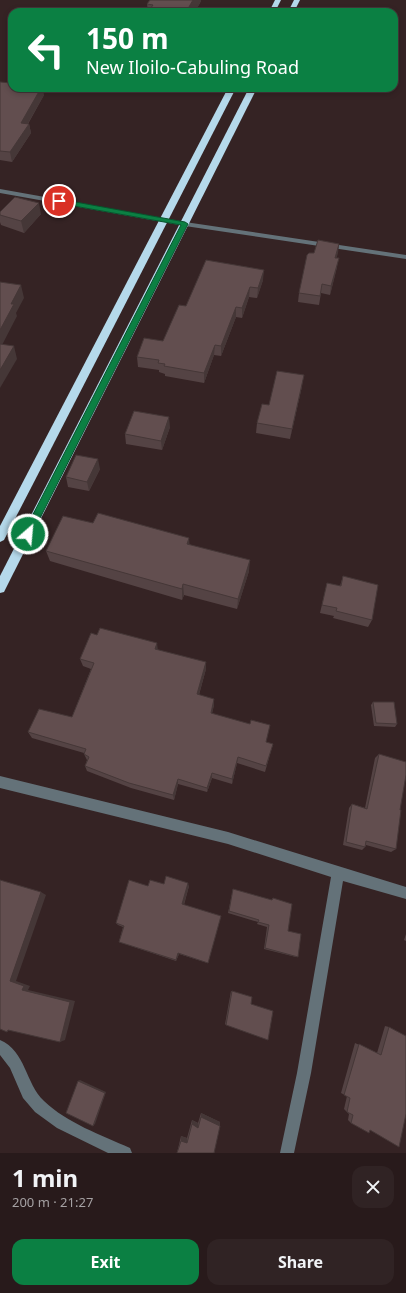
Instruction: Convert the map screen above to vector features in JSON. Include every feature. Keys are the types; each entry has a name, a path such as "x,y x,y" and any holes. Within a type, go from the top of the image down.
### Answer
{"highway":[{"path":"0,537 55,433 162,220 230,92"},
{"path":"0,588 251,92"}],"street":[{"path":"0,191 185,224 406,257"},
{"path":"0,782 228,838 406,893"},
{"path":"287,1153 304,1073 338,873"},
{"path":"0,1047 12,1058 32,1098 40,1108 94,1140 125,1153"}],"building":[{"path":"150,0 193,0 188,8 151,8 153,5 147,4"},
{"path":"0,82 8,83 8,92 39,92 21,123 29,124 10,152 0,151"},
{"path":"15,197 39,203 21,221 0,215 0,212"},
{"path":"318,240 339,244 335,258 339,258 331,286 322,284 320,296 299,293 307,255 309,253 314,253"},
{"path":"206,260 264,270 258,288 250,287 242,308 236,307 221,346 215,345 204,373 164,366 165,364 158,363 159,360 137,357 144,338 163,341 179,305 186,306"},
{"path":"0,282 21,285 11,304 14,304 0,330"},
{"path":"0,344 14,346 0,370"},
{"path":"277,371 304,375 292,429 257,423 262,404 269,405"},
{"path":"134,411 169,417 161,441 125,434"},
{"path":"76,455 98,459 87,482 66,477"},
{"path":"98,513 189,538 187,544 250,560 238,599 183,584 182,589 46,551 63,516 93,523"},
{"path":"343,576 378,585 372,620 336,611 337,608 322,605 327,583 341,586"},
{"path":"100,628 157,643 155,649 206,662 197,694 214,699 211,713 250,724 251,720 270,725 266,742 273,744 266,766 238,757 232,779 212,773 207,788 178,779 173,795 129,783 85,766 89,757 84,754 86,749 28,732 39,709 72,717 94,663 80,659 91,633 97,635"},
{"path":"373,702 394,702 397,724 376,723"},
{"path":"379,754 406,762 406,775 400,810 396,849 366,841 365,847 346,842 352,804 367,809"},
{"path":"166,876 188,883 182,904 221,916 208,963 178,953 176,960 119,942 124,926 116,923 129,880 148,886 150,880 164,884"},
{"path":"0,880 41,892 10,981 24,986 22,990 70,1002 60,1042 8,1030 7,1032 0,1029"},
{"path":"233,889 292,904 288,931 301,934 298,957 265,948 269,925 258,922 259,920 229,911"},
{"path":"232,991 252,997 251,1004 273,1011 268,1040 226,1025"},
{"path":"389,1027 406,1036 406,1114 399,1147 370,1130 369,1133 351,1123 353,1115 347,1112 350,1098 344,1095 359,1044 381,1055"},
{"path":"78,1081 105,1093 93,1126 66,1113"},
{"path":"201,1117 220,1126 214,1153 177,1153 181,1141 187,1143 192,1124 198,1128"}],"route":[{"path":"28,534 185,224 59,201"}]}
